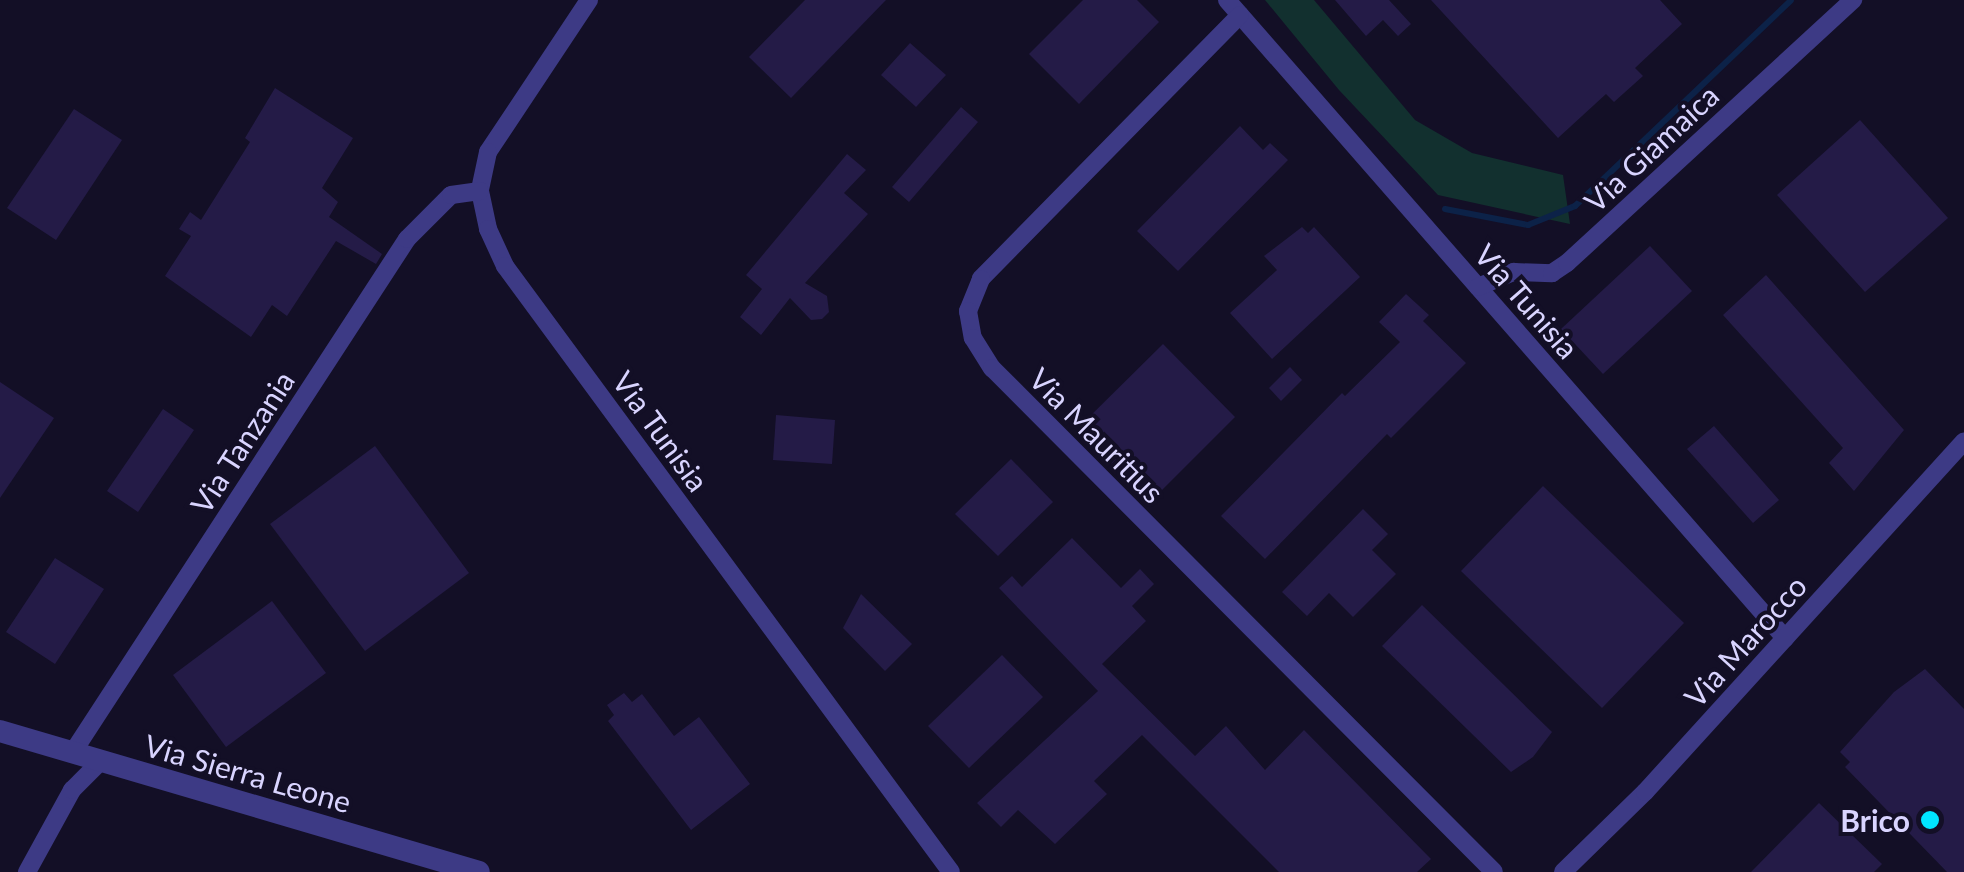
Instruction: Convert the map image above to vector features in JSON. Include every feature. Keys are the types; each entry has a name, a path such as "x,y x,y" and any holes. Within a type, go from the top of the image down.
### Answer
{"street":[{"name":"Via Tunisia","path":"589,0 488,152 480,191 488,229 505,266 951,872"},
{"name":"Via Tunisia","path":"1227,0 1785,638"},
{"name":"Via Giamaica","path":"1478,287 1514,272 1552,273 1567,262 1843,3"},
{"name":"Via Mauritius","path":"1240,15 981,279 968,311 974,338 992,368 1494,872"},
{"name":"Via Tanzania","path":"73,752 406,239 452,195 480,191"},
{"name":"Via Marocco","path":"1563,872 1645,792 1964,442"},
{"name":"Via Sierra Leone","path":"0,732 479,872"},
{"path":"26,872 72,790 101,761"}],"green space":[{"path":"1265,0 1314,0 1415,120 1472,153 1563,175 1570,224 1438,195 1339,90"}],"building":[{"path":"805,0 886,0 791,98 749,57"},
{"path":"1083,0 1137,0 1159,22 1079,104 1029,54"},
{"path":"1335,0 1389,0 1411,24 1398,36 1383,20 1366,36"},
{"path":"1431,0 1660,0 1682,24 1635,68 1643,76 1614,102 1606,94 1558,138"},
{"path":"910,43 946,75 916,107 881,75"},
{"path":"275,88 353,138 322,188 338,202 329,217 382,254 376,264 336,241 287,316 272,305 251,337 165,276 191,236 179,229 190,212 201,220 250,142 245,138"},
{"path":"961,107 978,122 909,202 892,187"},
{"path":"74,109 122,140 56,240 7,208"},
{"path":"1860,120 1948,218 1865,292 1777,195"},
{"path":"1240,126 1263,150 1270,143 1288,160 1178,271 1137,231"},
{"path":"847,154 866,170 844,193 868,214 805,283 827,296 829,312 822,319 811,320 790,298 761,335 740,317 762,289 746,275"},
{"path":"1302,227 1308,233 1314,227 1360,277 1272,359 1230,313 1277,270 1264,256"},
{"path":"1650,246 1692,291 1603,374 1561,329"},
{"path":"1766,275 1904,430 1854,491 1829,463 1843,448 1723,315"},
{"path":"1406,294 1429,315 1423,321 1466,363 1391,438 1387,434 1265,559 1221,516 1342,393 1345,396 1400,342 1379,322"},
{"path":"1163,344 1235,417 1150,502 1077,429"},
{"path":"1290,367 1302,380 1281,401 1269,388"},
{"path":"0,382 54,418 0,498"},
{"path":"163,409 194,430 138,512 107,491"},
{"path":"776,415 835,420 832,464 773,460"},
{"path":"1714,426 1779,500 1753,523 1687,449"},
{"path":"375,446 469,573 365,651 270,524"},
{"path":"1011,459 1053,502 998,556 955,514"},
{"path":"1543,486 1684,623 1602,708 1461,571"},
{"path":"1363,509 1388,534 1372,550 1396,574 1353,617 1329,593 1307,616 1282,592"},
{"path":"1072,538 1121,588 1140,569 1154,584 1132,606 1146,621 1102,664 1195,756 1226,726 1265,770 1304,730 1431,859 1417,872 1279,872 1142,735 1094,781 1107,794 1055,844 1018,810 1001,827 977,803 1098,691 999,588 1012,576 1022,587"},
{"path":"55,558 104,589 55,664 6,632"},
{"path":"861,594 912,644 885,671 843,628"},
{"path":"272,601 326,673 226,747 173,675"},
{"path":"1422,605 1552,732 1533,757 1511,772 1382,646"},
{"path":"1002,655 1043,697 969,768 928,726"},
{"name":"Brico","path":"1925,669 1964,709 1964,872 1947,872 1845,767 1850,762 1840,752 1894,692"},
{"path":"624,693 632,702 642,694 674,736 699,717 750,784 691,830 608,721 614,715 607,705"},
{"path":"1819,803 1882,864 1874,872 1751,872"}],"waterway":[{"path":"1445,209 1528,225 1575,206 1791,0"}],"place":[{"name":"Brico","path":"1930,820"}]}
